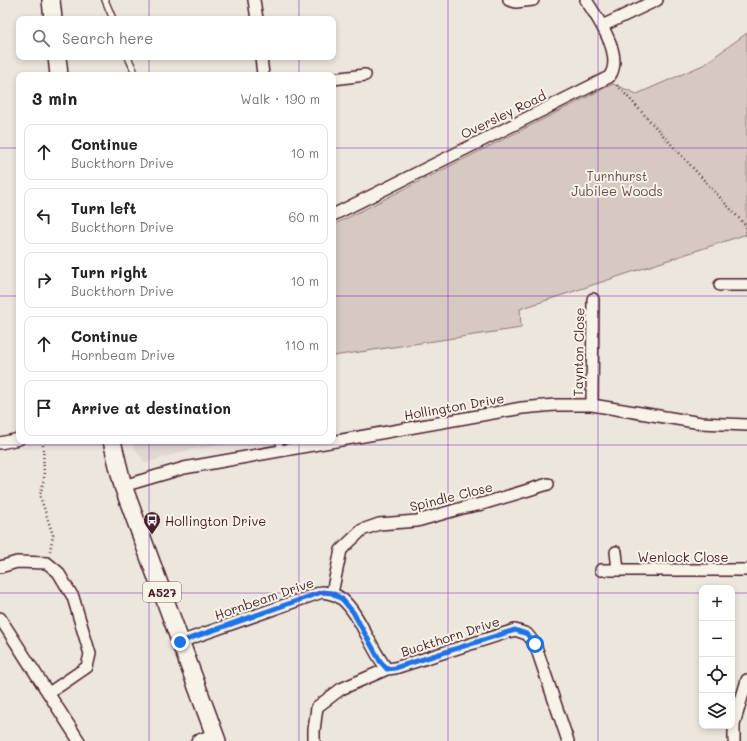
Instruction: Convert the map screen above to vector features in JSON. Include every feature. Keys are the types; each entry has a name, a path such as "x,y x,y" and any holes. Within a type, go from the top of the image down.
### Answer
{"main road":[{"path":"51,0 53,16"},
{"path":"57,60 59,72"},
{"name":"A527","path":"113,444 123,486 216,738"}],"street":[{"path":"254,0 257,16"},
{"path":"509,0 516,2 533,0"},
{"path":"586,0 602,26 614,53 615,62 613,71 609,77"},
{"path":"602,26 657,0"},
{"path":"261,60 263,72"},
{"path":"336,80 365,75"},
{"name":"Oversley Road","path":"336,214 609,77"},
{"path":"720,285 747,285"},
{"name":"Taynton Close","path":"592,405 593,298"},
{"name":"Hollington Drive","path":"336,437 522,408 555,405 592,405 701,423 747,425"},
{"path":"0,443 16,440"},
{"name":"Hollington Drive","path":"123,486 184,468 293,444"},
{"name":"Spindle Close","path":"332,593 341,550 362,530 379,524 417,521 482,504 548,484"},
{"path":"616,552 618,570"},
{"path":"0,567 17,562 47,563 58,572 73,597 90,654 87,668 48,693"},
{"name":"Wenlock Close","path":"600,570 747,570"},
{"name":"Hornbeam Drive","path":"180,642 322,592 332,593 342,599 353,612 375,652 387,669"},
{"path":"0,618 79,741"},
{"name":"Buckthorn Drive","path":"314,741 317,707 341,689 387,669 440,655 515,630 527,634 535,644 568,741"},
{"path":"734,741 734,724 747,680"},
{"path":"197,741 216,738"}],"lane":[{"path":"105,0 112,16"},
{"path":"129,60 135,72"}],"path":[{"path":"609,77 746,226 747,237"},
{"path":"43,444 44,478 40,496 53,535 47,563"}],"shaded area":[{"path":"132,444 227,444 188,450 145,463"}],"green space":[{"name":"Turnhurst Jubilee Woods","path":"747,33 747,234 520,309 521,328 336,356 336,223 613,84 637,94 703,65"}],"place":[{"name":"Hollington Drive","path":"152,535"}],"route":[{"path":"180,642 322,592 332,593 342,599 353,612 380,661 387,669 447,653 515,630 527,634 535,644"}]}
